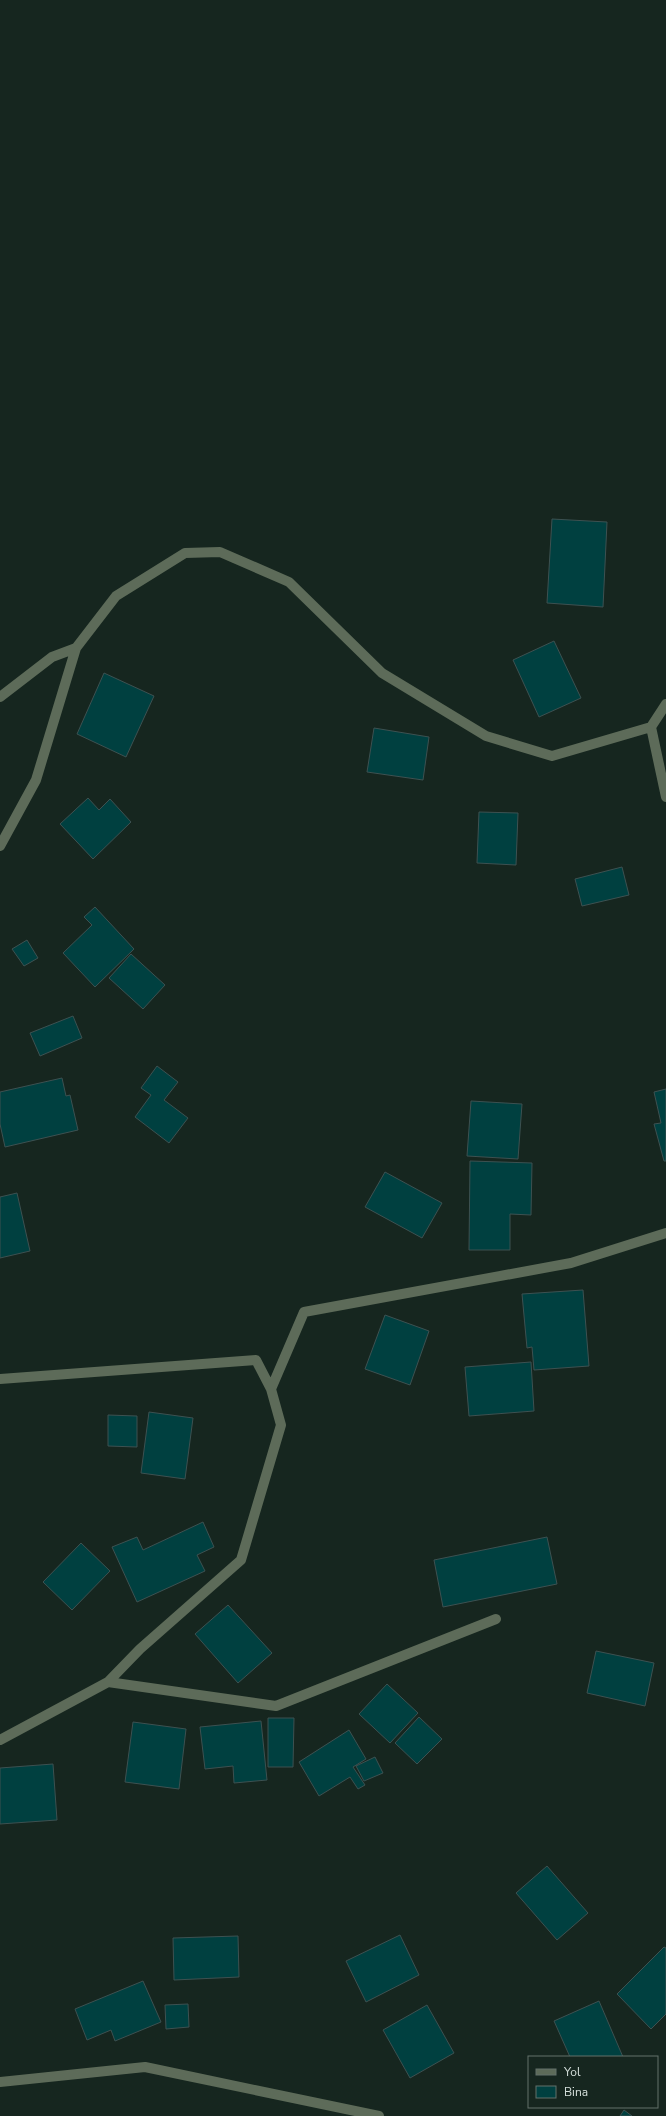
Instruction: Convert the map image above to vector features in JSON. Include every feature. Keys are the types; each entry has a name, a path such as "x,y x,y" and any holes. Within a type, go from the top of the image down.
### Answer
{"street":[{"path":"0,846 36,780 76,648 116,596 185,553 220,552 289,582 382,673 486,736 552,756 651,727 666,704"},
{"path":"0,697 52,657 76,648"},
{"path":"651,727 666,797"},
{"path":"272,1389 304,1312 570,1263 666,1233"},
{"path":"0,1379 256,1360 272,1389 281,1425 241,1560 140,1649 108,1682 0,1740"},
{"path":"108,1682 276,1706 496,1619"},
{"path":"0,2082 145,2067 380,2116"}],"building":[{"path":"552,519 607,522 603,607 547,603"},
{"path":"554,641 581,698 539,717 513,660"},
{"path":"104,673 154,696 126,757 77,734"},
{"path":"374,728 429,737 423,780 367,772"},
{"path":"88,798 99,810 110,799 131,822 93,859 60,824"},
{"path":"479,812 518,813 516,865 477,863"},
{"path":"622,867 629,895 582,906 575,879"},
{"path":"95,907 134,949 95,987 63,953 92,925 84,917"},
{"path":"27,940 38,958 24,966 12,949"},
{"path":"131,954 165,985 143,1009 109,978"},
{"path":"73,1016 82,1038 40,1056 30,1033"},
{"path":"157,1066 178,1082 164,1100 188,1118 169,1143 135,1117 151,1095 141,1088"},
{"path":"62,1078 66,1096 70,1095 78,1130 5,1147 0,1124 0,1092"},
{"path":"666,1089 666,1161 664,1161 654,1124 661,1123 654,1092"},
{"path":"471,1101 522,1104 518,1159 467,1156"},
{"path":"470,1161 532,1163 531,1215 510,1214 510,1250 469,1250"},
{"path":"385,1172 442,1203 422,1238 365,1207"},
{"path":"17,1193 30,1251 0,1258 0,1197"},
{"path":"583,1290 589,1366 534,1370 532,1347 527,1348 522,1294"},
{"path":"385,1315 429,1331 410,1385 365,1369"},
{"path":"531,1362 534,1411 469,1416 465,1367"},
{"path":"149,1412 193,1418 185,1479 141,1473"},
{"path":"108,1415 137,1416 137,1447 108,1446"},
{"path":"203,1522 214,1547 197,1555 205,1571 137,1602 112,1547 137,1537 143,1550"},
{"path":"547,1537 557,1584 443,1607 434,1560"},
{"path":"81,1543 110,1571 72,1610 43,1582"},
{"path":"228,1605 272,1653 238,1683 195,1634"},
{"path":"596,1651 654,1663 645,1706 587,1693"},
{"path":"387,1684 418,1713 390,1743 359,1714"},
{"path":"419,1717 442,1739 417,1764 395,1743"},
{"path":"268,1718 294,1718 293,1767 268,1767"},
{"path":"261,1721 267,1780 234,1783 233,1766 205,1769 200,1727"},
{"path":"133,1722 186,1729 179,1789 125,1782"},
{"path":"349,1730 366,1759 353,1767 365,1785 358,1789 350,1777 319,1796 299,1762"},
{"path":"375,1757 383,1773 364,1781 356,1766"},
{"path":"53,1764 57,1820 0,1824 0,1768"},
{"path":"547,1866 588,1913 557,1940 516,1893"},
{"path":"400,1935 419,1975 366,2002 346,1961"},
{"path":"238,1936 239,1977 174,1980 173,1938"},
{"path":"664,1947 666,1948 666,2014 651,2029 617,1994"},
{"path":"143,1981 161,2022 115,2041 111,2030 87,2040 75,2009"},
{"path":"599,2001 623,2056 570,2056 554,2021"},
{"path":"188,2004 189,2027 166,2029 165,2005"},
{"path":"427,2005 454,2053 410,2078 383,2030"},
{"path":"624,2110 632,2116 620,2116"}]}
